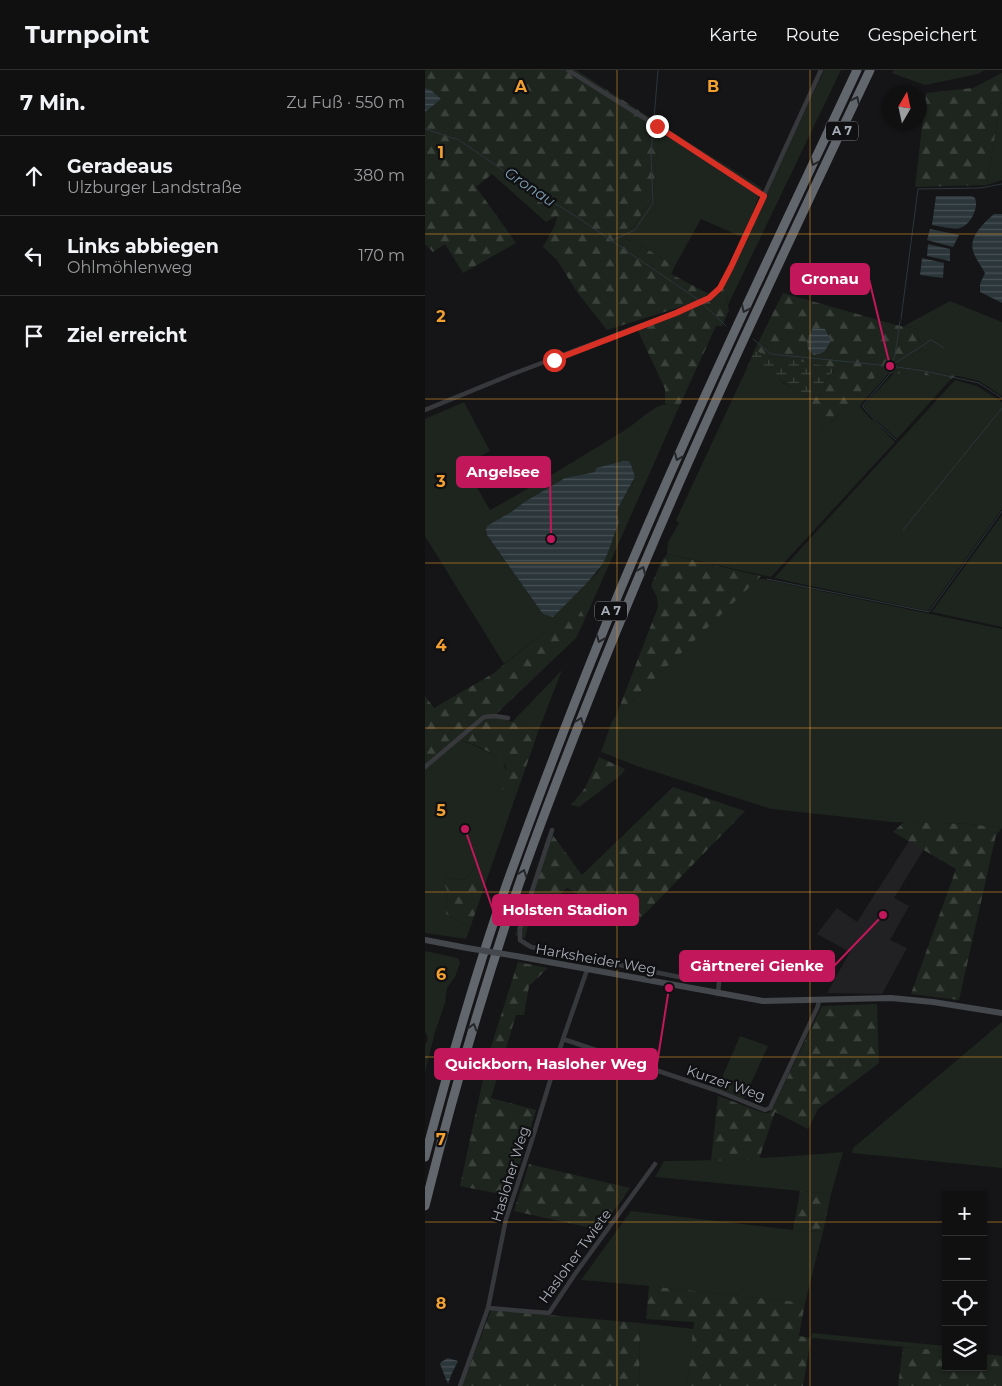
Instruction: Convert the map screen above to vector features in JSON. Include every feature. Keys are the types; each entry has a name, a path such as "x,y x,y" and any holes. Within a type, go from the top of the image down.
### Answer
{"highway":[{"name":"A 7","path":"425,1157 463,1021 505,890 561,738 615,602 697,414 857,70"},
{"name":"A 7","path":"425,1206 450,1108 498,948 540,826 585,708 711,412 871,70"}],"main road":[{"name":"Harksheider Weg","path":"425,940 763,1001 891,998 942,1003 1002,1013"}],"street":[{"path":"569,70 764,196"},
{"path":"425,410 709,298 720,288 731,267 821,70"},
{"path":"425,766 485,717 508,718"},
{"path":"552,830 519,928 521,940 525,944 531,947 684,978 713,977 719,982 718,994"},
{"name":"Hasloher Weg","path":"460,1386 488,1308 506,1219 563,1038 587,970"},
{"name":"Kurzer Weg","path":"563,1038 715,1090 765,1110 769,1108 818,1006 819,1000"},
{"name":"Hasloher Twiete","path":"488,1308 549,1314 575,1274 655,1164"}],"shaded area":[{"path":"425,88 431,90 441,99 425,112"},
{"path":"936,196 972,196 975,198 976,206 971,220 958,228 932,225"},
{"path":"994,214 1002,214 1002,303 980,292 980,284 985,273 975,256 972,245 978,230"},
{"path":"930,229 959,235 953,247 927,240"},
{"path":"928,244 950,249 950,261 927,256"},
{"path":"922,258 944,263 943,278 920,275"},
{"path":"813,328 825,329 831,341 824,352 814,355 808,350 807,340"},
{"path":"623,461 630,462 635,477 618,508 619,522 602,565 553,617 543,614 487,535 487,526 565,478 595,472 596,468"},
{"path":"909,841 924,849 894,898 909,906 890,940 907,948 882,994 827,993 850,952 817,934 837,908 857,922"},
{"path":"448,1358 458,1361 448,1384 440,1364"}],"green space":[{"path":"425,70 576,70 660,124 653,193 635,226 613,233 640,245 675,266 671,274 709,294 690,304 607,330 577,292 557,260 543,247 555,225 557,216 546,222 492,174 476,187 516,243 463,273 445,244 433,252 425,244 425,112 441,99 431,90 425,88"},
{"path":"824,70 841,70 728,305 724,284"},
{"path":"893,70 985,70 978,74 925,85 892,73"},
{"path":"1002,73 1002,103 1000,104 987,185 915,187 922,130 927,130 927,93 973,88"},
{"path":"1002,103 1002,180 987,185 1000,104"},
{"path":"660,124 762,188 742,237 701,219 675,266 640,245 613,233 635,226 653,193"},
{"path":"724,284 730,286 726,296 729,310 722,326 716,326 679,407 665,404 665,389 638,331 710,301"},
{"path":"783,293 896,325 917,329 920,344 931,342 929,346 897,367 955,376 951,379 918,374 879,373 824,430 803,406 836,369 773,357 754,351"},
{"path":"950,301 1002,322 1002,396 979,381 919,369 896,367 929,346 930,343 920,344 917,329 904,326"},
{"path":"754,351 836,368 810,399 783,382 774,372 766,367 759,365 746,370"},
{"path":"754,365 772,369 783,383 810,399 804,406 824,430 879,373 889,373 860,407 872,420 874,418 864,405 894,373 918,374 951,379 897,439 877,421 875,422 895,442 771,577 667,554 668,542 679,523 676,520 746,370"},
{"path":"955,380 977,386 1002,402 1002,509 928,611 774,578"},
{"path":"464,402 490,451 464,465 490,510 625,430 657,407 670,405 679,407 585,619 578,605 504,664 425,536 425,419","holes":["623,461 634,480 618,508 619,522 607,555 597,573 573,597 543,614 487,535 486,530 497,520 565,478 595,472 596,468"]},
{"path":"1002,515 1002,627 932,612 933,610"},
{"path":"667,554 761,576 616,716 658,607 657,597 651,586 661,562"},
{"path":"758,578 1002,629 1002,828 970,824 892,822 771,809 637,766 601,752 612,721 616,716"},
{"path":"578,604 585,619 576,638 495,715 538,732 520,784 514,783 508,791 502,789 506,766 502,761 484,750 458,739 425,767 425,696 434,708 494,673"},
{"path":"562,670 538,732 512,722"},
{"path":"458,739 497,757 504,764 504,780 520,784 486,882 474,867 466,879 452,880 447,877 445,886 448,893 446,914 470,928 466,939 425,933 425,767"},
{"path":"599,757 625,769 621,775 579,807 571,805 585,788"},
{"path":"673,787 745,811 634,925 567,888 528,925 525,938 515,935 547,838 552,834 582,875"},
{"path":"904,822 970,824 1002,828 996,835 959,1000 911,994 956,869 893,832"},
{"path":"474,867 479,870 483,880 486,882 470,928 446,914 448,893 445,886 447,877 452,880 466,879"},
{"path":"425,951 458,958 460,963 455,977 447,988 445,1003 435,1032 425,1073 425,1046 428,1038 425,1032"},
{"path":"518,962 548,968 529,986 524,1015 516,1015 491,1098 536,1110 510,1196 460,1186 488,1056"},
{"path":"877,1004 879,1063 818,1109 808,1129 775,1112 759,1159 711,1161 718,1096 764,1113 769,1113 822,1006"},
{"path":"1002,1022 1002,1168 852,1153 853,1148"},
{"path":"740,1036 768,1046 744,1099 717,1089"},
{"path":"843,1152 831,1194 655,1177 664,1161 754,1158"},
{"path":"529,1164 630,1188 600,1230 514,1211"},
{"path":"800,1191 831,1194 823,1232 793,1230"},
{"path":"631,1211 823,1232 805,1303 581,1280"},
{"path":"649,1286 805,1303 799,1336 811,1338 803,1386 687,1386 694,1322 646,1319"},
{"path":"491,1310 640,1323 639,1386 462,1386"},
{"path":"640,1323 694,1329 687,1386 639,1386"},
{"path":"812,1333 942,1346 942,1351 811,1338"},
{"path":"903,1347 942,1351 942,1371 987,1371 987,1354 1002,1356 1002,1386 898,1386"}],"waterway":[{"path":"654,119 658,70"},
{"path":"611,241 635,230 653,203 651,157 653,127"},
{"name":"Gronau","path":"425,129 459,140 580,219 700,301"},
{"path":"901,319 918,189 980,188 1002,184"},
{"name":"Gronau","path":"703,304 726,326"},
{"path":"891,366 895,355 900,321"},
{"name":"Gronau","path":"753,339 771,354 925,371 979,383 1002,398"},
{"path":"892,365 931,340 944,348"},
{"path":"873,418 863,405 895,368"},
{"path":"903,530 1002,408"},
{"path":"876,422 896,440"},
{"path":"767,579 929,612 1002,511"}],"place":[{"name":"Gronau","path":"890,366"},
{"name":"Angelsee","path":"551,539"},
{"name":"Holsten Stadion","path":"465,829"},
{"name":"Gärtnerei Gienke","path":"883,915"},
{"name":"Quickborn, Hasloher Weg","path":"669,988"}],"route":[{"path":"554,360 676,313 709,298 720,288 764,196 657,126"}]}
